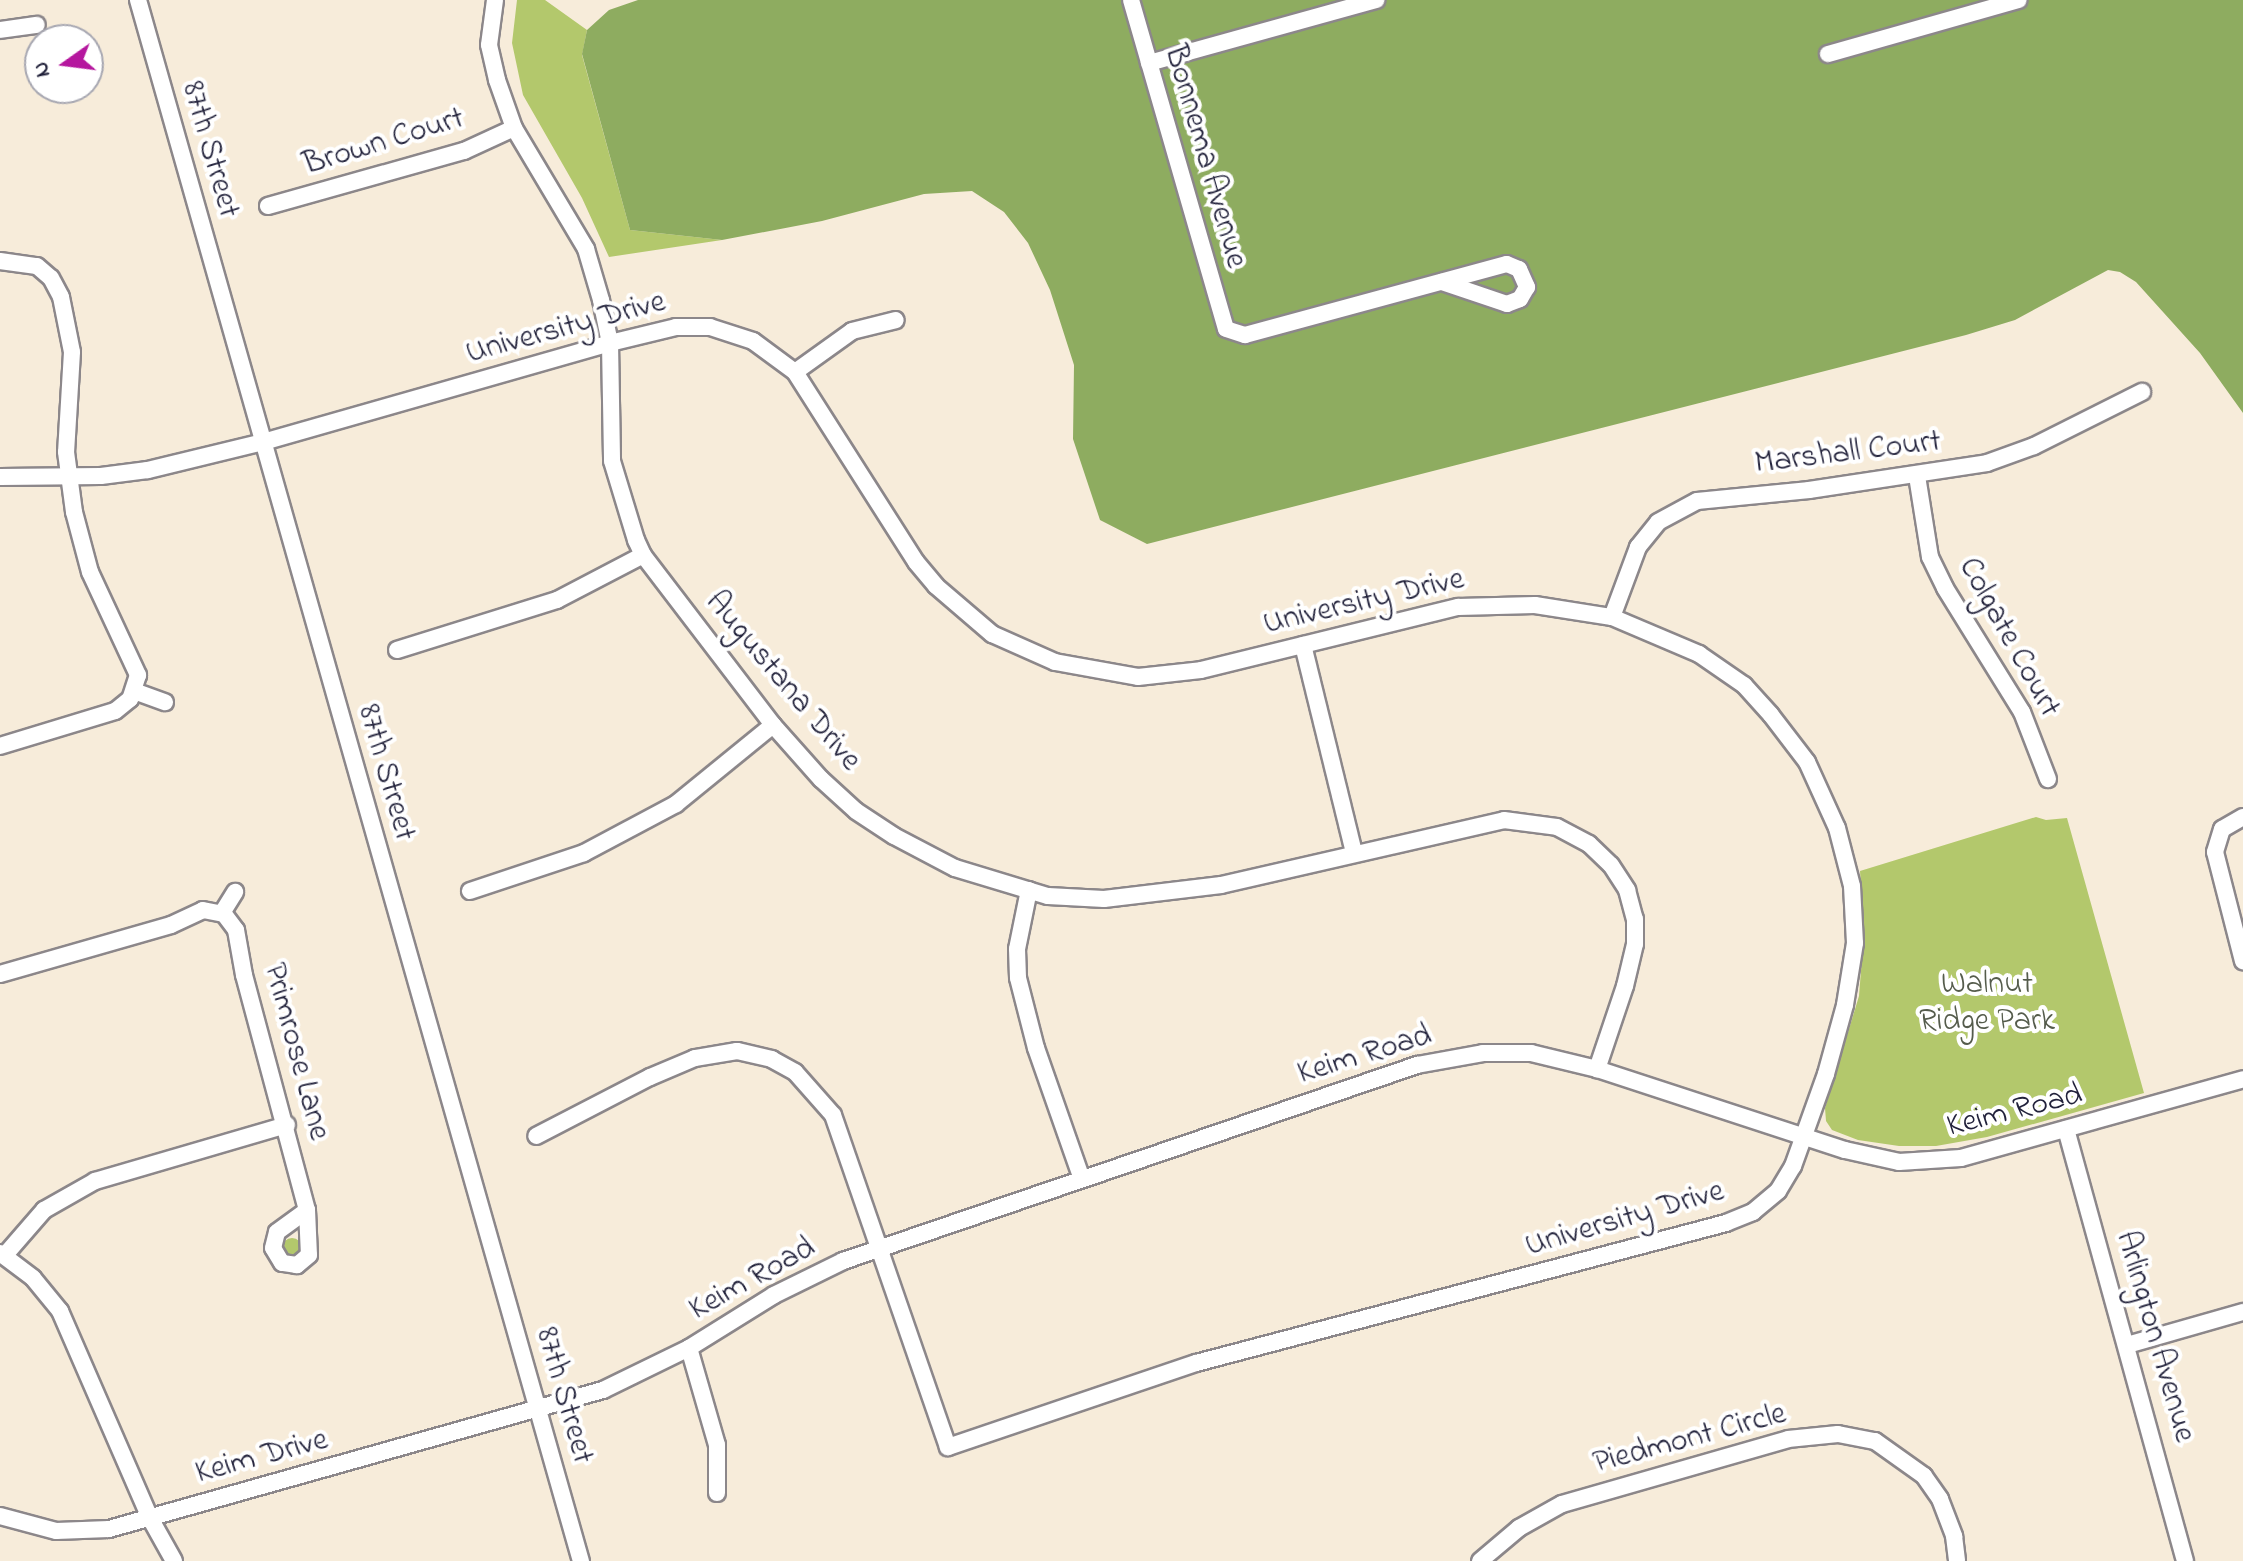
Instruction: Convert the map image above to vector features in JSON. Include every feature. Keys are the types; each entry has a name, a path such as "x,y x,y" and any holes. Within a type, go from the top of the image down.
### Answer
{"street":[{"name":"87th Street","path":"138,0 581,1561"},
{"name":"Augustana Drive","path":"495,0 489,45 514,128 586,249 610,343 612,461 624,508 643,555 773,725 821,779 856,811 894,836 955,868 1048,896 1104,899 1159,895 1221,885 1504,820 1557,827 1589,844 1611,865 1627,890 1636,931 1625,986 1597,1069"},
{"name":"Bonnema Avenue","path":"1131,0 1226,329 1245,335 1442,282"},
{"path":"1828,54 2019,0"},
{"path":"1149,63 1367,1"},
{"path":"0,30 24,27"},
{"name":"Brown Court","path":"268,206 464,151 514,128"},
{"path":"0,261 37,266 51,278 61,297 72,352 66,420 74,512 90,572 136,667 134,691 124,706 107,715 0,746"},
{"path":"795,372 852,331 896,320"},
{"name":"University Drive","path":"0,477 69,477 148,470 263,442 610,343 676,327 710,327 753,341 795,372 916,562 936,586 992,634 1055,662 1138,677 1201,670 1431,611 1476,605 1535,605 1612,617 1699,654 1744,685 1807,762 1837,828 1852,886 1855,943 1845,1005 1804,1137 1793,1166 1778,1191 1753,1212 1726,1223 1196,1363 948,1447 882,1247"},
{"name":"Marshall Court","path":"1612,617 1638,547 1658,522 1697,501 1917,476 1987,463 2011,455 2142,392"},
{"name":"Colgate Court","path":"1917,476 1930,557 1945,588 2022,712 2048,779"},
{"path":"397,650 557,600 643,555"},
{"path":"1303,645 1354,852"},
{"path":"134,691 165,702"},
{"path":"470,891 584,853 676,804 773,725"},
{"path":"2243,817 2222,829 2215,852 2243,961"},
{"path":"1029,890 1017,949 1018,978 1036,1048 1082,1179"},
{"path":"0,974 171,925 203,910 222,913 235,892"},
{"name":"Primrose Lane","path":"222,913 236,930 244,975 287,1125 307,1210"},
{"path":"536,1136 650,1077 695,1058 737,1051 772,1059 807,1082 833,1115 882,1247"},
{"name":"Keim Road","path":"538,1410 603,1390 689,1348 806,1277 882,1247 1417,1065 1483,1053 1531,1053 1597,1069 1864,1156 1899,1162 1961,1158 2243,1079"},
{"path":"174,1561 150,1518 60,1311 33,1278 3,1254 44,1210 95,1181 287,1125"},
{"name":"Arlington Avenue","path":"2066,1129 2185,1561"},
{"path":"2127,1345 2243,1312"},
{"path":"689,1348 717,1445 717,1493"},
{"name":"Keim Drive","path":"0,1516 37,1528 74,1532 109,1529 538,1410"},
{"name":"Piedmont Circle","path":"1480,1561 1519,1528 1562,1504 1788,1439 1838,1434 1875,1441 1924,1476 1940,1499 1954,1536 1957,1561"}],"green space":[{"path":"517,0 545,0 587,30 582,55 630,230 722,240 609,257 582,198 523,95 512,43"},
{"path":"638,0 2243,0 2243,413 2200,353 2136,282 2120,272 2108,270 2015,320 1966,335 1147,544 1100,520 1073,439 1074,365 1050,290 1028,243 1004,212 972,191 924,194 822,221 722,240 630,230 582,54 587,30 609,10"},
{"name":"Walnut Ridge Park","path":"2036,817 2046,820 2067,818 2144,1093 1987,1137 1936,1146 1899,1146 1858,1140 1832,1130 1826,1121 1825,1108 1859,996 1864,932 1860,871"},
{"path":"292,1238 299,1241 302,1248 299,1255 292,1258 285,1255 282,1248 285,1241"}]}
